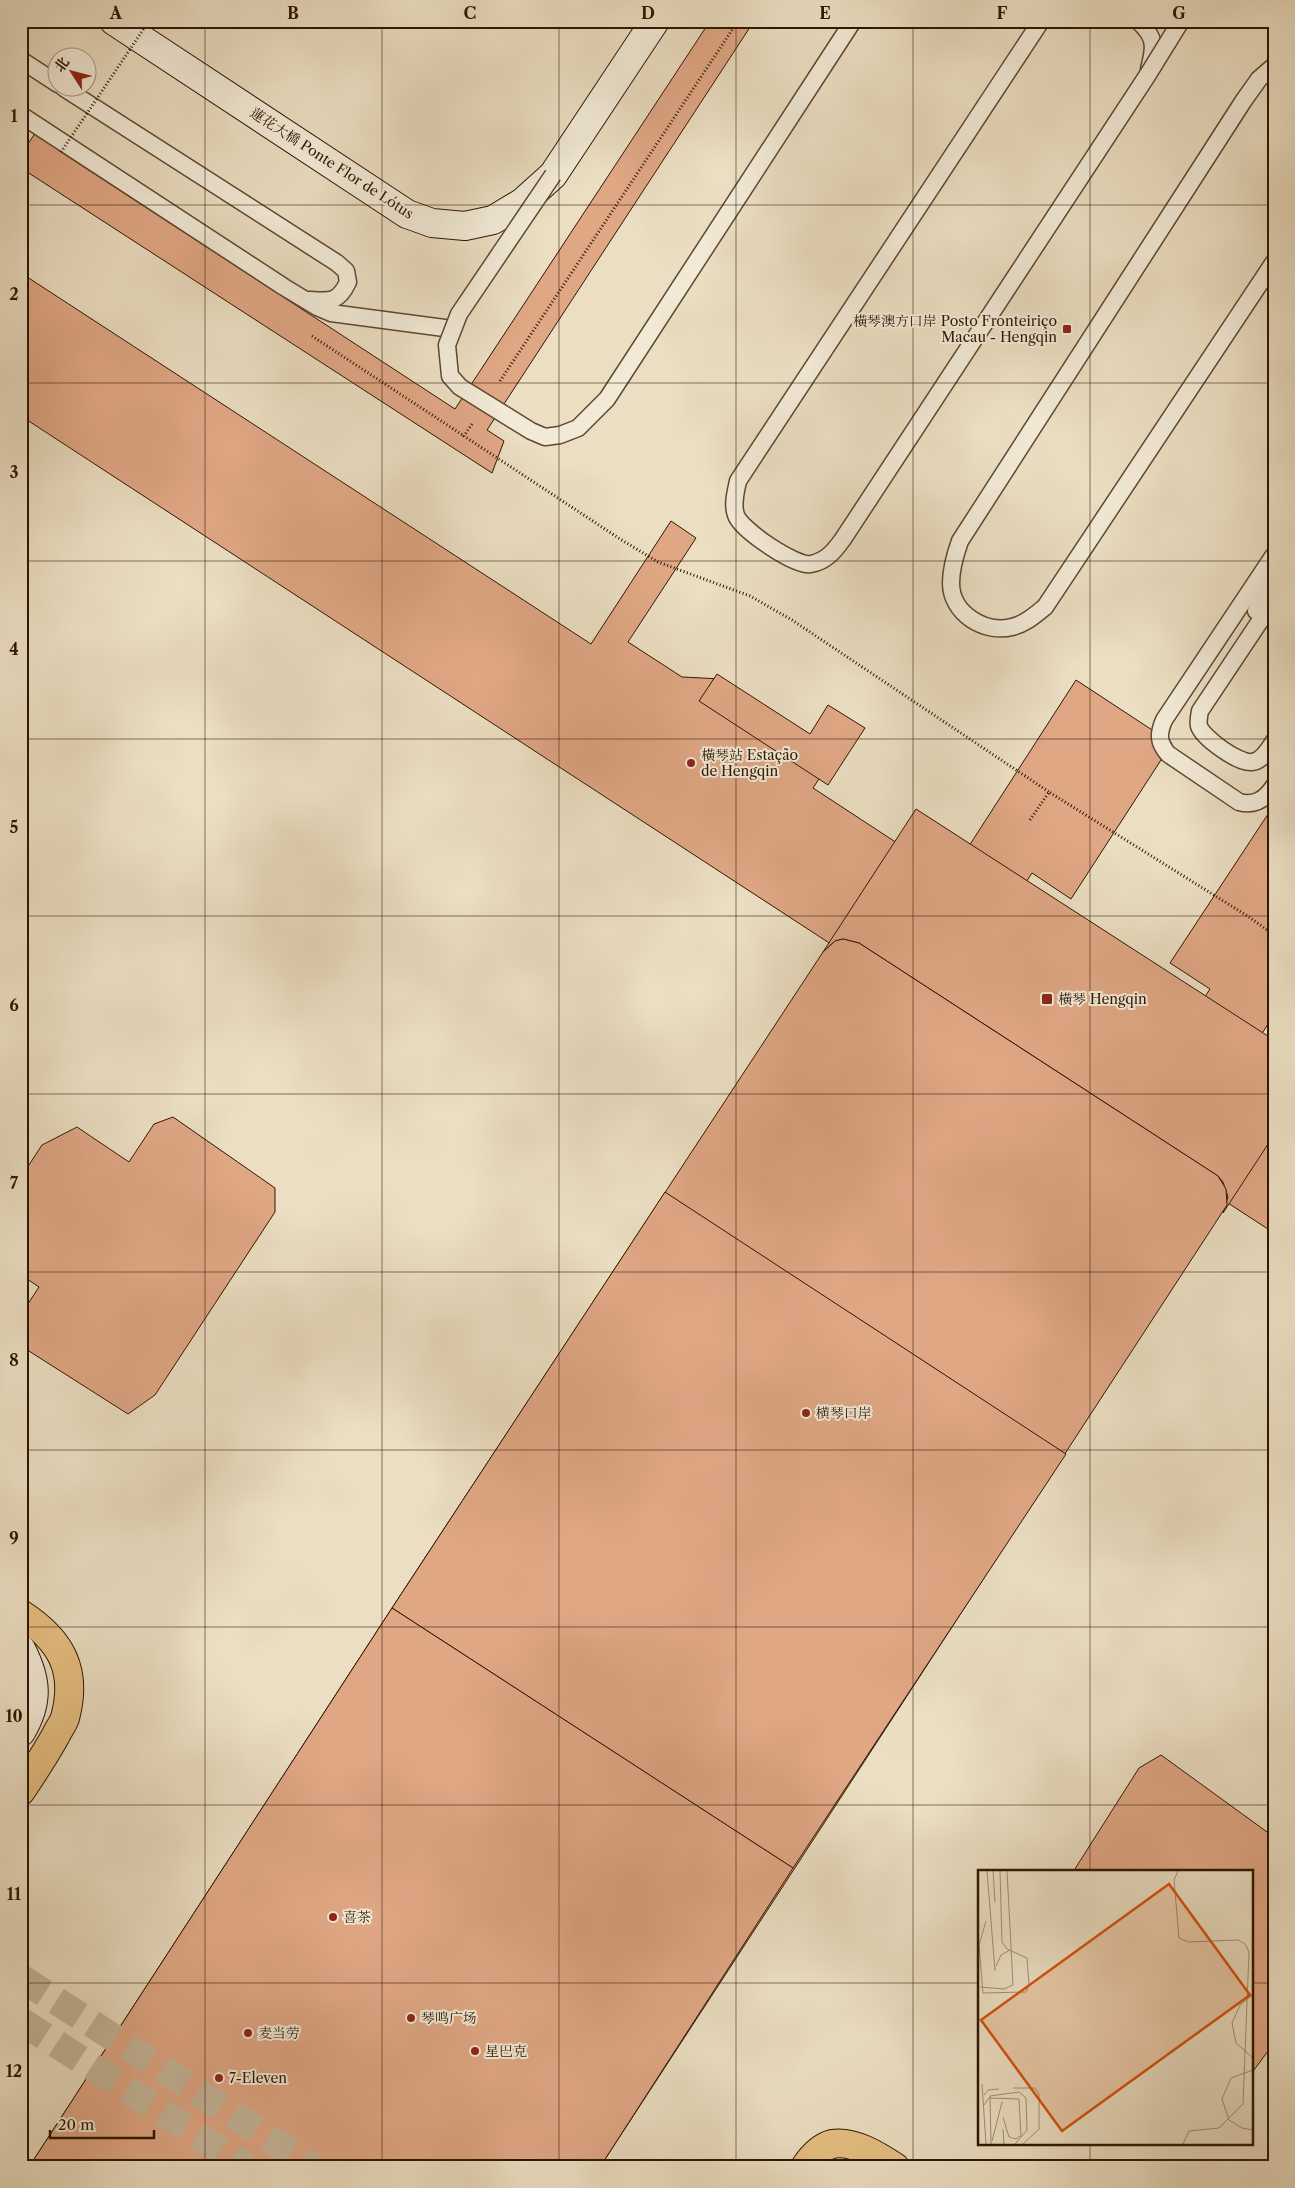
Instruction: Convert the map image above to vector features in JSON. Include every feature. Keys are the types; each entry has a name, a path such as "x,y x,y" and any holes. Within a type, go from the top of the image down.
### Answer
{"main road":[{"name":"蓮花大橋 Ponte Flor de Lótus","path":"114,21 407,214 432,223 465,226 493,220 523,202 553,175 655,21"},
{"path":"21,1614 35,1623 64,1657 70,1680 64,1719 42,1760 21,1792"},
{"path":"21,1649 31,1669 35,1696 29,1719 21,1732"},
{"path":"805,2167 814,2155 832,2144 855,2146 895,2167"}],"lane":[{"path":"553,175 458,314 447,345 450,376 460,387 531,432 545,437 560,435 578,428 607,399 853,21"},
{"path":"1138,21 1152,38 1154,52 1147,76"},
{"path":"1041,22 738,481 735,514 743,527 795,561 809,565 818,562 831,555 844,538 1147,76 1181,21"},
{"path":"21,60 48,78"},
{"path":"1274,66 1259,79 1244,100 960,541 953,562 951,585 956,604 966,615 978,624 992,628 1011,627 1027,621 1045,607 1274,262"},
{"path":"80,98 337,263 346,271 348,282 338,297 329,302 302,299"},
{"path":"21,116 302,299 331,313 452,329"},
{"path":"1274,555 1164,720 1159,732 1161,745 1168,754 1239,802 1248,804 1260,801 1274,786"},
{"path":"1228,670 1274,576"},
{"path":"1274,600 1200,711 1198,725 1204,737 1242,762 1254,762 1263,756 1274,741"}],"path":[{"path":"61,152 149,21"},
{"path":"497,386 738,21"},
{"path":"475,420 464,436 620,539 658,562 750,596 792,620 1049,792 1249,917 1274,935"},
{"path":"1030,820 1049,792"}],"building":[{"path":"710,21 754,21 487,430 504,441 492,473 21,168 21,154 36,132 61,152 455,409"},
{"name":"橫琴站 Estação de Hengqin","path":"21,273 591,644 671,521 696,538 628,642 682,677 722,679 810,737 815,730 840,747 813,788 949,877 1076,680 1172,743 1071,899 1032,873 1005,914 1183,1030 1210,989 1170,963 1272,808 1274,809 1274,1015 1240,1067 1274,1088 1274,1233 21,416"},
{"path":"717,674 810,734 828,705 865,728 828,785 699,701"},
{"path":"916,809 1274,1040 1274,1135 1223,1213 1228,1197 1223,1182 1218,1176 859,943 843,939 835,941 823,952"},
{"name":"横琴口岸","path":"843,939 859,943 1218,1176 1226,1189 1227,1205 600,2167 29,2167 392,1608 823,952 835,941"},
{"path":"173,1117 275,1188 275,1212 155,1395 128,1414 21,1346 22,1313 39,1287 21,1275 21,1177 42,1145 77,1127 129,1162 154,1124"},
{"name":"横琴口岸","path":"665,1192 1066,1454 793,1868 392,1608"},
{"name":"琴鸣广场","path":"392,1608 793,1868 600,2167 29,2167"},
{"path":"1161,1755 1274,1837 1274,2043 1252,2073 1252,1870 1074,1870 1139,1768"}],"tunnel":[{"path":"21,1978 314,2167"},
{"path":"21,2021 247,2167"}],"place":[{"name":"橫琴澳方口岸 Posto Fronteiriço Macau - Hengqin","path":"1067,329"},
{"name":"橫琴站 Estação de Hengqin","path":"691,763"},
{"name":"橫琴 Hengqin","path":"1047,999"},
{"name":"横琴口岸","path":"806,1413"},
{"name":"喜茶","path":"333,1917"},
{"name":"琴鸣广场","path":"411,2018"},
{"name":"麦当劳","path":"248,2033"},
{"name":"星巴克","path":"475,2051"},
{"name":"7-Eleven","path":"219,2078"}]}
